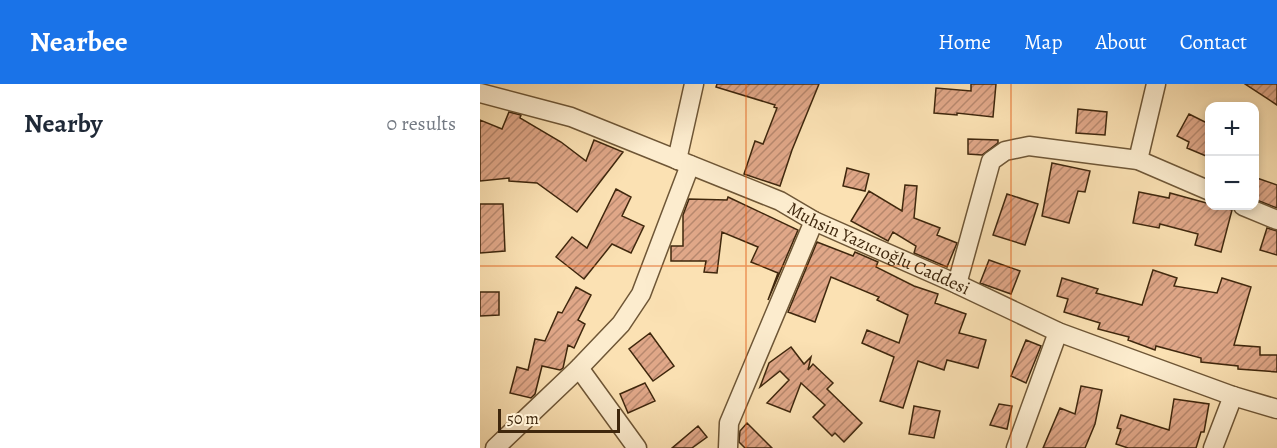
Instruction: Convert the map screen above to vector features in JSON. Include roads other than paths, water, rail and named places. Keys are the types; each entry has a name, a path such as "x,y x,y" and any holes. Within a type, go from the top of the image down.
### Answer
{"street":[{"path":"495,448 579,368 621,324 641,294 683,162 694,84"},
{"path":"1137,160 1156,84"},
{"name":"Muhsin Yazıcıoğlu Caddesi","path":"480,93 571,117 780,201 814,221 957,284 1058,332 1233,396 1277,409"},
{"path":"957,284 992,161 1005,151 1029,147 1137,160 1205,189"},
{"path":"1253,210 1277,220"},
{"path":"728,448 729,423 814,221"},
{"path":"1016,448 1058,332"},
{"path":"579,368 637,448"},
{"path":"1213,448 1233,396"}]}
